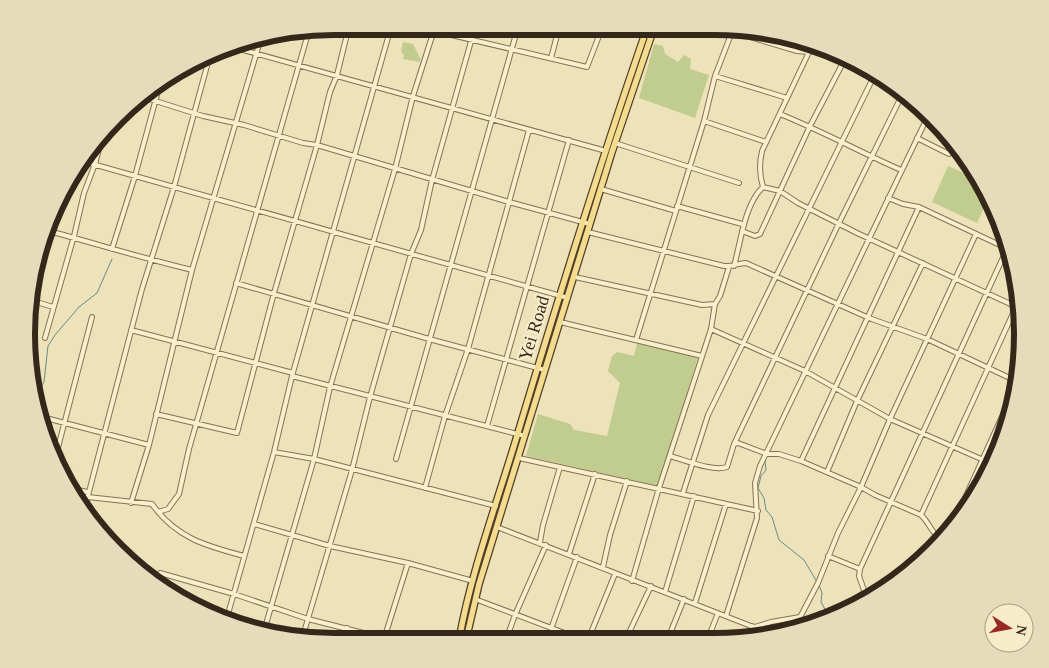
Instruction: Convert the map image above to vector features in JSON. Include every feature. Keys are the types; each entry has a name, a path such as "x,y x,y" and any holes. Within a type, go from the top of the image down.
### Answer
{"main road":[{"name":"Yei Road","path":"460,633 472,581 582,222 646,35"},
{"name":"Yei Road","path":"468,633 479,584 615,142 652,35"}],"street":[{"path":"156,414 236,433 317,145 330,92 338,75 347,35"},
{"path":"228,613 274,452 292,374 389,35"},
{"path":"266,625 314,459 330,387 395,169 412,96 433,35"},
{"path":"459,35 587,67 599,35"},
{"path":"304,631 352,470 370,397 411,254 420,230 432,180 473,35"},
{"path":"396,459 516,35"},
{"path":"550,58 557,35"},
{"path":"636,340 704,121 715,76 730,36"},
{"path":"158,512 168,509 179,494 216,353 307,37"},
{"path":"757,38 797,52 809,52 766,142 760,159 760,177 763,187"},
{"path":"131,503 149,444 192,270 260,44"},
{"path":"241,50 606,150"},
{"path":"86,502 131,330 174,187 208,63"},
{"path":"742,231 755,236 760,234 810,126 843,64"},
{"path":"715,76 787,98"},
{"path":"683,493 708,415 872,79"},
{"path":"112,249 158,92"},
{"path":"150,99 590,224"},
{"path":"670,456 710,467 725,468 727,466 734,444 838,223 900,99"},
{"path":"780,114 810,126 902,170"},
{"path":"704,121 766,142"},
{"path":"726,616 755,529 758,511 755,483 760,466 925,122"},
{"path":"425,488 445,416 468,349 529,130"},
{"path":"917,138 949,154 951,151"},
{"path":"488,426 569,140"},
{"path":"615,142 739,182"},
{"path":"44,338 74,236 82,199 99,150"},
{"path":"89,162 568,298"},
{"path":"763,187 780,191 808,208 899,253 1012,304"},
{"path":"734,266 742,224 755,196 763,187"},
{"path":"601,189 742,224"},
{"path":"888,198 902,204 919,207 1000,245"},
{"path":"801,461 919,207"},
{"path":"53,232 192,270"},
{"path":"588,232 729,267 746,263 869,318 959,353 1010,378"},
{"path":"798,621 818,583 828,556 890,419 976,234"},
{"path":"863,593 864,590 859,576 860,569 1004,256"},
{"path":"827,472 857,401 923,263"},
{"path":"632,581 659,488 711,329 715,304 720,296 729,267"},
{"path":"575,277 702,305 715,304"},
{"path":"236,283 429,339 546,370"},
{"path":"37,302 53,306"},
{"path":"58,448 92,317"},
{"path":"921,516 988,367 1013,317"},
{"path":"560,322 702,356"},
{"path":"711,329 805,371 890,419 985,461"},
{"path":"131,330 255,363 330,387 525,436"},
{"path":"963,501 1003,413"},
{"path":"47,418 149,444"},
{"path":"734,444 744,445 767,454 779,454 801,461 861,486 875,495 921,516 925,519 931,530 937,534"},
{"path":"274,452 314,459 503,508"},
{"path":"519,458 758,511"},
{"path":"540,542 560,467"},
{"path":"569,554 594,474"},
{"path":"603,567 610,535 627,482"},
{"path":"80,492 131,503 152,504 158,512 185,536 208,547 244,556"},
{"path":"665,592 694,496"},
{"path":"695,603 726,504"},
{"path":"254,524 330,546 408,563 479,584"},
{"path":"497,527 578,557 632,581 651,586 755,627 800,617"},
{"path":"509,633 546,545"},
{"path":"828,556 860,569"},
{"path":"549,633 578,557"},
{"path":"386,633 408,563"},
{"path":"159,576 160,573 363,633"},
{"path":"591,633 615,574"},
{"path":"629,633 651,586"},
{"path":"475,599 564,633"},
{"path":"670,633 684,599"},
{"path":"710,633 718,612"},
{"path":"345,633 346,628"}],"green space":[{"path":"403,42 413,44 421,60 419,62 403,59 404,55 401,52"},
{"path":"654,44 663,46 665,54 678,62 684,55 691,59 690,69 709,75 695,118 639,98"},
{"path":"948,166 968,175 985,206 977,223 932,202"},
{"path":"637,343 698,357 659,486 526,456 538,414 570,424 574,430 607,436 620,383 608,371 612,356 617,352 634,356"}],"waterway":[{"path":"40,388 44,382 48,346 79,307 97,293 112,259"},
{"path":"765,461 766,470 761,476 758,488 764,498 766,510 772,517 779,540 804,560 817,582"},
{"path":"819,585 822,593 821,602 826,611"}]}
